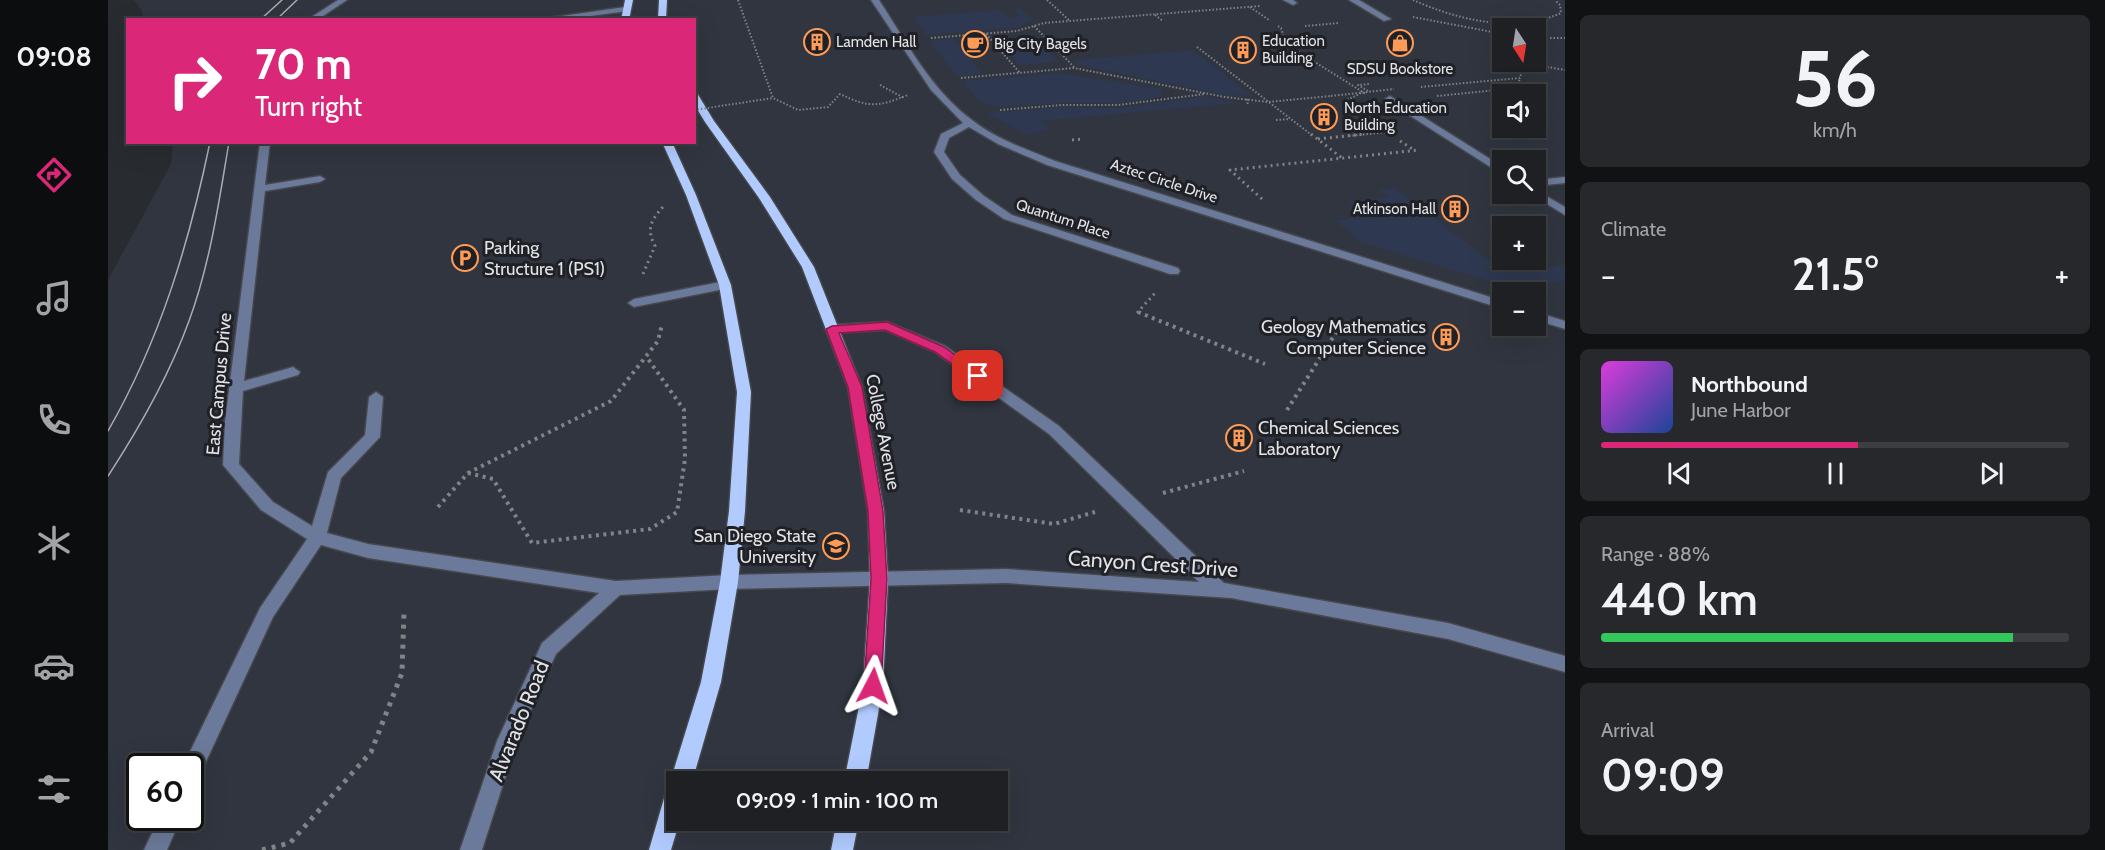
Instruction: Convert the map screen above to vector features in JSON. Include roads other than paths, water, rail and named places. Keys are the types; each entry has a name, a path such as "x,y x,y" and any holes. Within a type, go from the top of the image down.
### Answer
{"main road":[{"path":"625,18 625,9 629,0"},
{"path":"662,18 663,0"},
{"name":"College Avenue","path":"696,98 710,122 764,197 808,267 855,387 876,511 879,579 873,686 857,771"},
{"path":"668,144 691,195 725,285 744,392 737,511 729,582 711,682 684,771"},
{"path":"660,850 666,829"},
{"path":"842,850 846,831"}],"street":[{"path":"314,18 343,0"},
{"name":"Aztec Circle Drive","path":"874,0 935,88 957,113 1011,147 1051,163 1492,302"},
{"path":"1353,0 1387,19"},
{"path":"553,18 625,9"},
{"path":"1392,94 1492,165"},
{"name":"Quantum Place","path":"970,123 945,136 939,152 956,177 980,198 1008,217 1174,271"},
{"name":"East Campus Drive","path":"265,144 236,388 231,465 267,506 317,537 368,551 616,588"},
{"path":"258,189 320,178"},
{"path":"1546,182 1565,180"},
{"path":"1546,200 1565,212"},
{"path":"634,303 725,285"},
{"path":"1546,319 1565,325"},
{"path":"832,329 887,326 940,350 1054,430 1219,590"},
{"path":"236,388 293,372"},
{"path":"200,753 266,613 317,537 334,476 372,437 376,397"},
{"name":"Canyon Crest Drive","path":"729,582 1006,576 1219,590 1448,632 1565,664"},
{"path":"616,588 729,582"},
{"name":"Alvarado Road","path":"471,850 507,741 549,649 616,588"},
{"path":"155,850 164,831"}],"tram line":[{"path":"262,18 282,0"},
{"path":"278,18 297,0"},
{"path":"108,431 143,362 171,291 193,217 210,144"},
{"path":"108,476 153,401 189,321 208,255 229,144"}],"place":[{"name":"Lamden Hall","path":"817,42"},
{"name":"SDSU Bookstore","path":"1400,43"},
{"name":"Big City Bagels","path":"975,44"},
{"name":"Education Building","path":"1243,50"},
{"name":"North Education Building","path":"1324,117"},
{"name":"Atkinson Hall","path":"1455,209"},
{"name":"Parking Structure 1 (PS1)","path":"465,258"},
{"name":"Geology Mathematics Computer Science","path":"1446,337"},
{"name":"Chemical Sciences Laboratory","path":"1239,438"},
{"name":"San Diego State University","path":"836,546"}]}
